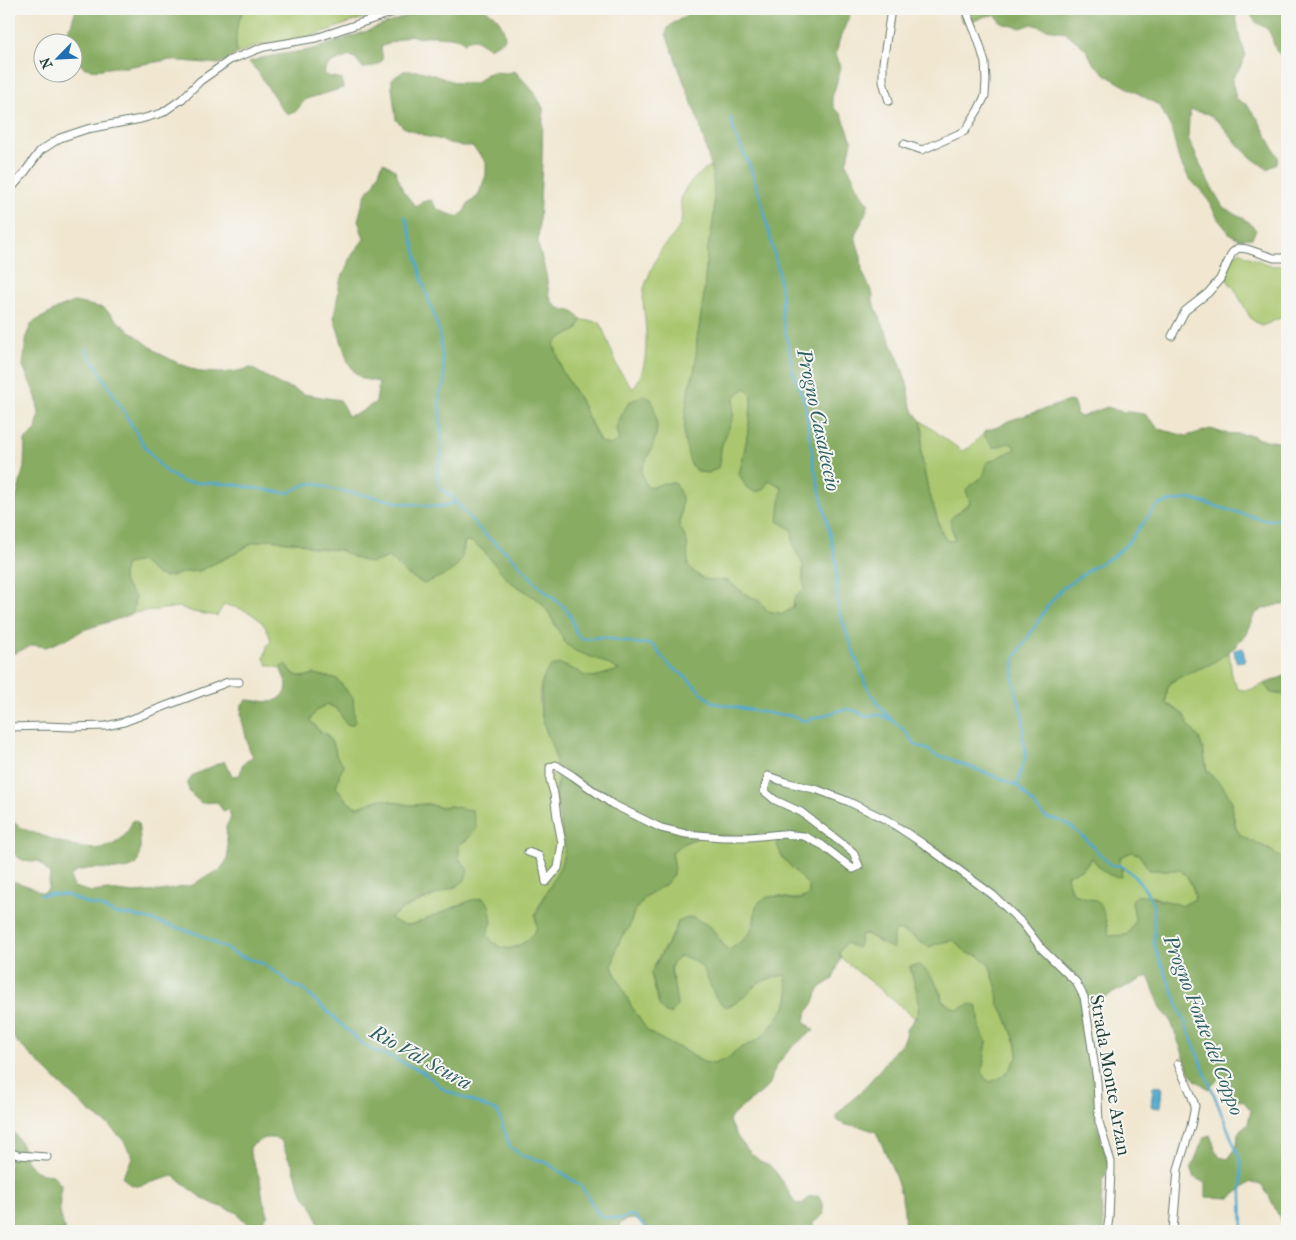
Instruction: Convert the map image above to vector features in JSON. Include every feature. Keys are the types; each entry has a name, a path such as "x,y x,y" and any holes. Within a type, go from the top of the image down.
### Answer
{"street":[{"path":"9,191 40,152 60,138 86,129 141,119 162,113 182,99 200,81 230,60 247,53 264,47 316,38 403,9"},
{"path":"889,101 883,82 882,63 890,9"},
{"path":"904,144 922,150 965,131 981,103 986,80 985,63 966,9"},
{"path":"1172,336 1185,311 1220,279 1232,253 1238,248 1274,258 1287,258"},
{"path":"9,727 106,726 124,722 228,682 239,682"},
{"name":"Strada Monte Arzan","path":"528,852 539,856 546,882 558,868 562,843 550,780 550,767 556,765 612,804 661,828 686,834 722,837 781,834 804,836 822,845 853,869 859,866 854,852 801,812 775,800 764,791 768,776 818,790 887,820 993,895 1023,924 1042,949 1076,982 1084,997 1097,1081 1099,1122 1111,1162 1109,1218 1106,1231"},
{"path":"1173,1231 1178,1169 1195,1106 1178,1064"},
{"path":"9,1152 47,1157"}],"green space":[{"path":"467,8 486,10 500,22 504,30 505,39 489,48 475,39 464,43 460,39 450,37 425,36 419,38 410,35 381,47 382,60 368,68 363,68 355,58 349,56 328,65 324,73 328,76 342,79 343,88 306,99 295,112 288,114 282,109 258,72 249,62 265,57 305,51 328,45 426,9"},
{"path":"76,9 245,9 236,30 237,54 219,64 168,60 95,70 85,68 82,66 82,32 67,32"},
{"path":"245,9 389,9 309,37 254,47 237,54 236,30"},
{"path":"686,9 852,9 839,41 836,56 841,68 832,98 834,108 842,115 852,141 846,163 863,197 869,203 863,220 855,234 861,256 862,271 873,295 873,302 901,365 914,412 921,421 923,433 921,452 928,489 941,531 947,541 953,541 955,537 951,527 951,518 970,503 966,490 982,477 986,463 1016,449 1009,443 994,448 985,437 986,431 1008,421 1069,401 1073,402 1076,414 1081,417 1107,407 1119,411 1145,414 1159,429 1186,436 1211,429 1223,433 1252,435 1259,439 1279,442 1287,446 1287,604 1263,609 1255,614 1244,637 1235,647 1213,663 1171,682 1167,690 1166,703 1184,715 1189,726 1199,738 1207,771 1226,791 1232,802 1236,828 1241,836 1280,856 1287,864 1287,1231 1261,1184 1251,1182 1230,1198 1206,1197 1206,1183 1195,1178 1191,1167 1204,1137 1210,1135 1219,1157 1228,1159 1237,1147 1238,1133 1248,1123 1251,1110 1243,1101 1235,1100 1230,1080 1220,1077 1209,1089 1195,1080 1190,1073 1170,1019 1162,1010 1148,976 1084,1007 1093,1070 1096,1122 1109,1165 1103,1181 1101,1203 1104,1231 903,1231 904,1220 901,1194 892,1167 876,1132 837,1121 837,1114 860,1093 904,1041 906,1030 918,1014 919,1000 910,966 920,965 928,973 937,985 942,1001 957,1010 971,1004 977,1007 979,1023 987,1042 982,1072 985,1079 991,1082 1002,1077 1010,1069 1018,1056 1017,1045 1004,1012 998,1004 997,989 989,964 978,955 967,953 953,940 929,947 911,935 897,930 893,935 893,949 866,934 860,935 860,942 857,948 845,943 839,953 841,958 833,979 822,986 807,1013 804,1023 814,1030 786,1053 774,1071 769,1085 736,1112 729,1121 746,1148 760,1161 774,1169 795,1203 802,1205 808,1197 818,1196 823,1204 824,1214 813,1222 813,1231 649,1231 645,1225 634,1219 626,1220 619,1224 620,1231 321,1231 311,1203 306,1199 281,1140 271,1138 261,1140 250,1147 250,1154 260,1179 263,1200 268,1214 258,1229 248,1225 236,1212 199,1196 174,1176 138,1186 129,1184 122,1176 133,1158 123,1140 107,1124 78,1101 9,1032 9,880 43,893 48,890 50,875 39,861 30,862 23,860 9,850 9,804 13,821 20,827 77,847 106,847 115,843 126,834 133,820 138,822 140,849 137,864 126,869 96,868 81,870 70,877 74,887 92,892 108,890 134,893 161,891 193,885 219,871 227,860 226,827 231,817 228,809 223,811 217,802 201,803 190,793 187,784 193,775 224,761 232,776 240,775 242,765 253,756 249,749 241,716 242,704 247,700 272,702 279,699 286,692 287,684 280,668 286,664 295,675 304,677 314,674 337,679 353,698 355,722 352,725 346,724 337,709 327,704 317,710 310,720 321,733 327,734 335,748 336,756 342,762 344,767 336,787 349,803 356,807 381,799 409,805 428,804 472,810 477,828 468,839 459,845 459,858 468,870 465,880 457,886 404,908 390,918 402,924 414,924 472,900 483,898 489,905 492,922 487,935 502,948 510,949 522,944 532,936 537,928 535,915 561,865 565,848 556,796 558,777 554,752 541,713 541,684 551,666 560,664 580,672 584,676 594,677 619,670 602,661 575,651 565,643 549,613 540,601 508,580 482,549 470,541 464,542 461,560 457,566 446,574 424,584 407,574 389,557 370,563 340,550 313,548 298,542 271,539 252,543 199,571 185,572 172,576 164,577 156,574 141,561 126,564 123,579 125,585 135,597 133,613 83,630 46,647 33,645 9,655 9,527 24,467 25,440 36,431 39,414 36,397 23,366 27,334 32,323 74,302 104,308 121,324 160,354 201,372 233,372 251,368 281,385 303,394 340,400 348,416 359,413 376,402 379,382 363,379 355,373 348,362 334,318 340,282 352,255 364,239 358,220 364,198 368,190 374,185 383,162 395,170 403,191 416,207 422,202 431,200 438,210 458,217 464,212 467,205 478,196 486,175 486,162 472,146 462,146 428,137 403,127 396,120 392,79 404,71 421,71 458,83 476,83 486,74 515,71 534,92 543,108 538,244 552,302 559,308 574,312 581,320 577,330 560,338 554,344 562,371 579,398 600,442 609,445 619,441 616,428 629,402 644,395 652,400 657,428 651,450 641,471 646,486 654,487 663,483 675,483 682,497 680,526 687,542 688,566 705,579 714,581 726,580 745,594 758,600 768,611 783,614 793,608 794,599 805,588 803,566 794,548 792,530 778,521 782,487 769,480 763,490 755,492 746,487 739,474 744,454 752,395 745,388 734,397 733,418 721,447 720,463 717,469 708,473 699,472 692,466 684,438 685,415 689,386 696,360 707,251 714,214 713,175 699,122 666,34 672,24 688,14","holes":["762,832 779,838 777,845 782,857 809,886 809,895 796,900 776,896 765,898 759,902 756,907 754,925 750,933 729,950 710,926 692,917 678,922 675,931 651,973 659,1005 665,1013 671,1014 677,1006 671,966 679,956 689,958 701,966 717,999 726,1007 734,1004 758,983 785,975 789,993 787,1005 768,1031 758,1040 737,1050 728,1058 714,1064 703,1062 646,1029 630,1004 612,966 617,947 622,936 629,928 634,912 646,896 666,884 673,875 674,863 672,852 684,843 705,835 752,836","1132,852 1139,854 1149,870 1180,870 1194,890 1195,899 1181,906 1149,895 1136,896 1132,901 1135,920 1130,931 1126,935 1109,936 1105,916 1100,905 1094,900 1074,894 1071,891 1067,875 1082,869 1092,858 1107,874 1121,877 1120,857"]},
{"path":"964,9 1235,10 1240,40 1246,55 1232,79 1236,99 1247,105 1258,119 1278,157 1277,164 1267,169 1240,147 1220,123 1208,114 1191,110 1188,138 1207,179 1223,207 1249,222 1256,230 1252,238 1239,239 1230,234 1218,219 1206,196 1189,178 1178,156 1171,128 1160,106 1109,77 1093,63 1086,49 1065,32 1032,24 1021,28 1001,23 996,15 962,22 960,16"},
{"path":"1248,9 1287,9 1287,57 1278,53 1270,33 1266,28 1257,23"},
{"path":"710,166 713,175 714,214 707,251 696,360 689,386 692,466 699,472 708,473 720,463 721,447 733,418 734,397 745,387 752,395 744,454 739,474 769,480 782,487 781,501 792,530 794,548 803,566 805,588 794,599 793,608 783,614 768,611 758,600 745,594 726,580 714,581 705,579 688,566 687,542 680,526 682,497 663,483 654,487 646,486 641,470 654,442 629,402 616,428 619,442 609,445 600,442 579,398 562,371 554,344 560,338 577,330 581,320 600,322 619,370 633,389 641,373 645,355 644,289 660,251 680,226 682,217 681,200 685,189 692,180"},
{"path":"1241,251 1246,256 1273,266 1287,265 1287,315 1262,326 1251,319 1234,288 1227,280 1230,263 1234,256"},
{"path":"921,421 962,451 969,448 986,431 985,437 1004,444 1009,443 1016,449 1007,454 983,477 970,485 970,503 962,508 951,527 955,537 953,541 947,541 943,537 928,489 921,452 923,433"},
{"path":"271,539 298,542 313,548 340,550 357,559 378,561 389,557 407,574 464,550 464,542 470,541 482,549 508,580 540,601 556,627 602,661 620,670 591,677 563,665 557,665 547,672 543,679 540,694 541,711 544,727 557,765 556,795 565,837 565,850 558,873 536,913 535,932 522,944 504,948 496,944 489,937 480,922 472,900 414,924 401,924 390,918 404,908 457,886 459,844 468,839 451,806 409,805 381,799 361,807 356,807 349,803 336,787 342,762 336,756 335,748 310,720 317,710 327,704 337,709 346,724 352,725 354,722 353,698 337,679 314,674 304,677 295,675 286,665 280,668 268,665 264,659 267,646 271,641 265,626 254,616 232,606 224,605 217,616 193,612 179,607 133,613 135,597 124,583 122,577 126,564 141,561 156,574 172,576 185,572 199,571 252,543"},
{"path":"1229,651 1232,677 1238,689 1248,690 1264,684 1271,693 1287,695 1287,864 1280,856 1241,836 1236,828 1232,802 1226,791 1207,771 1199,738 1189,726 1184,715 1166,703 1167,690 1171,682 1213,663"},
{"path":"1287,675 1287,695 1271,693 1264,684"},
{"path":"762,832 779,838 782,857 809,886 809,895 794,899 778,896 756,906 750,932 729,950 710,926 678,922 653,969 653,981 659,1005 677,1006 672,978 672,965 679,956 695,961 701,966 717,999 746,995 758,983 785,974 789,993 787,1005 768,1031 758,1040 737,1050 728,1058 714,1064 703,1062 646,1029 630,1004 612,966 617,947 629,927 634,912 646,896 666,884 674,863 672,852 684,843 705,835 752,836"},
{"path":"1132,852 1138,854 1150,870 1180,870 1194,890 1195,899 1182,906 1149,895 1132,902 1135,920 1130,931 1126,935 1108,936 1106,923 1092,899 1074,893 1066,875 1082,869 1092,858 1123,870 1120,864 1120,857"},
{"path":"896,930 911,935 929,947 953,940 967,953 978,955 989,964 997,989 998,1004 1004,1012 1017,1046 1018,1056 1010,1069 1002,1077 991,1082 985,1079 982,1072 987,1042 979,1023 979,1014 963,1007 957,1010 942,1001 941,993 910,966 919,1000 918,1012 915,1018 841,958 839,953 845,943 860,942 860,935 866,934 882,944"},
{"path":"9,1106 14,1125 12,1130 21,1143 27,1162 34,1170 43,1174 53,1175 61,1185 60,1214 66,1231 9,1231"}],"water":[{"path":"1243,648 1245,661 1236,662 1234,650"},
{"path":"1153,1086 1162,1087 1160,1108 1151,1107"}],"waterway":[{"name":"Progno Casaleccio","path":"731,118 735,134 750,167 761,199 778,270 782,299 782,317 792,368 805,404 814,466 835,555 839,611 865,683 877,703 891,719"},
{"name":"Progno Fonte del Coppo","path":"405,216 422,280 439,330 445,384 439,393 442,447 437,473 442,490 454,498 485,535 509,554 537,584 565,608 571,617 575,631 583,639 601,637 650,644 655,647 670,666 686,677 714,703 778,715 789,715 805,721 845,709 857,711 866,717 877,714 892,720 905,731 915,744 929,750 936,756 949,758 1018,786 1043,815 1069,825 1088,841 1110,865 1120,865 1130,873 1141,884 1152,903 1154,911 1154,945 1241,1162 1243,1231"},
{"path":"86,349 145,447 164,470 182,482 231,484 288,493 304,485 314,483 332,489 401,503 440,507 457,502"},
{"path":"1018,786 1026,757 1022,737 1024,728 1023,718 1013,679 1015,658 1049,604 1063,588 1095,566 1114,556 1127,544 1158,505 1167,502 1191,499 1264,520 1287,519"},
{"name":"Rio Val Scura","path":"40,895 67,895 88,904 97,905 116,914 131,915 198,934 240,956 262,963 285,978 290,985 302,988 370,1049 423,1072 445,1090 498,1112 510,1147 523,1156 546,1162 581,1186 596,1211 602,1217 622,1219 629,1215 634,1216 649,1231"}]}
